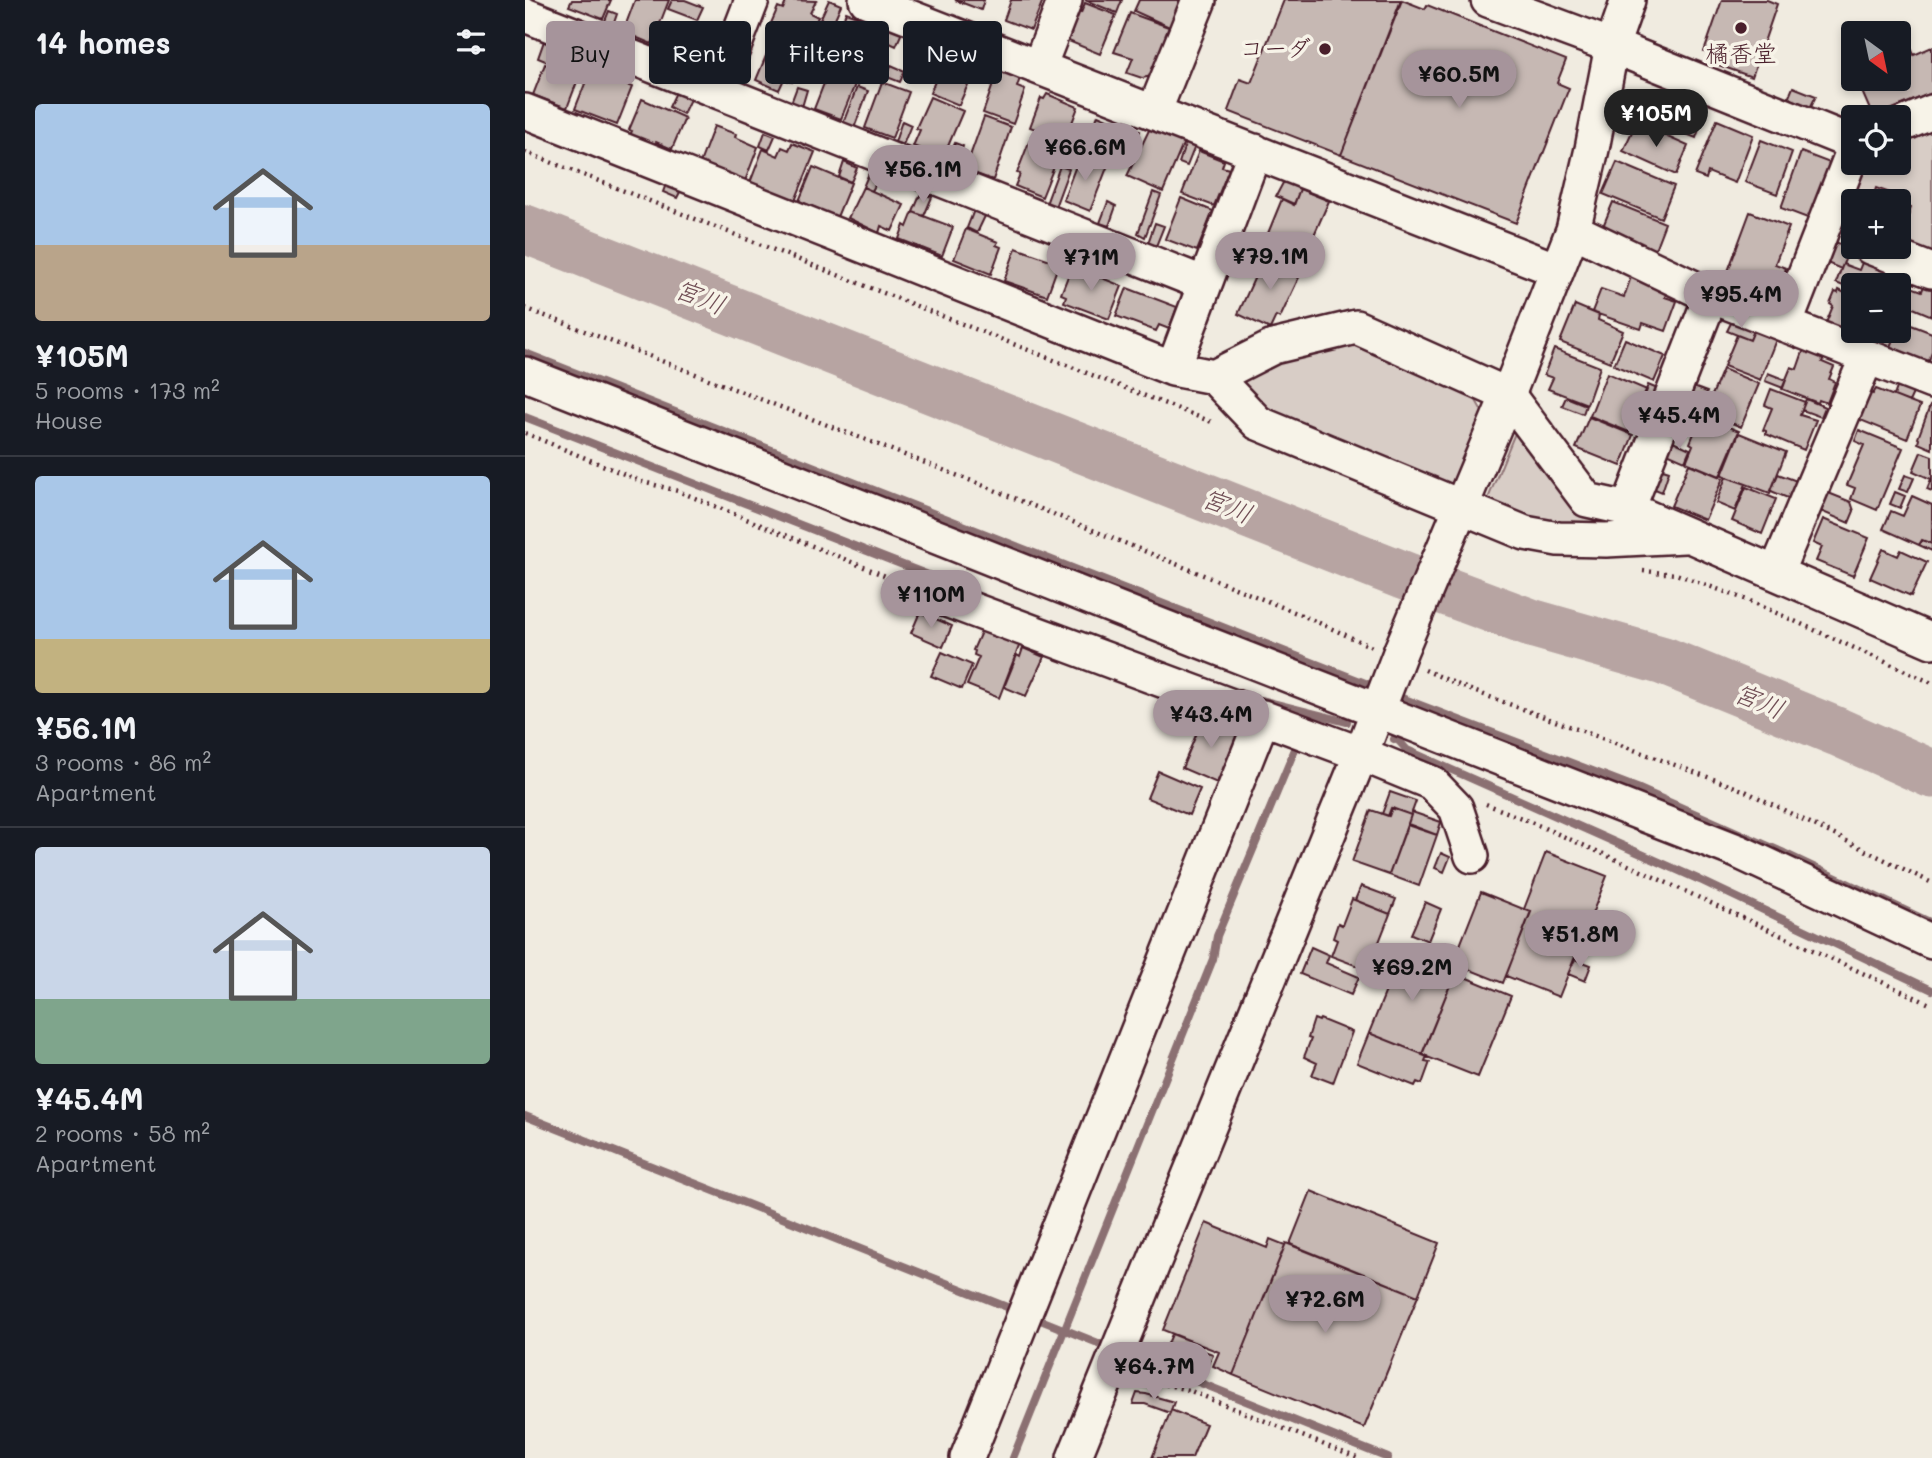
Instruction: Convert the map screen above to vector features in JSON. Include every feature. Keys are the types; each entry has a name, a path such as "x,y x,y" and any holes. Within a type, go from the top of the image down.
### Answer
{"street":[{"path":"717,91 752,0"},
{"path":"866,0 921,10 1039,67 1557,270"},
{"path":"1039,67 1065,0"},
{"path":"1154,112 1199,0"},
{"path":"1488,0 1612,46 1841,138"},
{"path":"1074,1458 1573,230 1593,149 1612,46 1628,0"},
{"path":"525,15 1205,284"},
{"path":"525,111 1173,369 1214,377 1258,423 1458,513 1525,533 1558,539 1690,536"},
{"path":"1911,121 1932,111"},
{"path":"1173,369 1255,151"},
{"path":"1785,325 1838,234 1849,175"},
{"path":"1573,230 1711,296 1932,383"},
{"path":"1901,259 1932,271"},
{"path":"1628,509 1711,296"},
{"path":"1214,377 1273,347 1356,327 1508,395 1587,500 1628,509 1776,573 1929,632"},
{"path":"1776,573 1867,357"},
{"path":"525,374 1128,646 1263,717 1431,783 1456,808 1472,856"},
{"path":"925,592 1128,646 1389,681 1737,851 1932,942"},
{"path":"967,1458 1263,717"}],"path":[{"path":"525,152 1207,421 1239,431 1258,423"},
{"path":"525,308 977,483 1292,611 1389,681 1468,689 1743,790 1932,884"},
{"path":"525,433 925,592"},
{"path":"1637,570 1676,574 1750,601 1932,683"},
{"path":"1478,801 1626,864 1932,1005"},
{"path":"1108,1374 1155,1381 1188,1390 1357,1458"}],"shaded area":[{"path":"1932,127 1932,261 1911,252 1911,189 1850,189 1856,175 1911,175 1911,137"},
{"path":"1841,210 1841,226 1835,224"},
{"path":"1348,340 1470,390 1482,411 1451,491 1274,419 1236,383 1238,374"},
{"path":"1517,428 1580,512 1628,528 1550,525 1487,501"}],"building":[{"path":"572,0 611,0 603,19 569,6"},
{"path":"635,0 669,0 661,21 649,21 649,43 635,37 635,21 627,21"},
{"path":"672,0 685,0 703,7 697,20 668,9"},
{"path":"787,0 816,1 810,13 818,17 816,21 772,21 778,7 783,9"},
{"path":"829,0 841,5 834,21 819,21"},
{"path":"955,0 984,0 981,10"},
{"path":"1011,0 1043,0 1031,30 1004,20"},
{"path":"1085,0 1122,0 1117,13"},
{"path":"1139,0 1187,0 1174,29 1134,11"},
{"path":"1284,0 1401,0 1341,155 1228,111 1240,79 1251,83"},
{"path":"1402,0 1425,9 1427,5 1566,60 1557,83 1569,88 1516,223 1341,155"},
{"name":"橘香堂","path":"1722,0 1767,0 1777,4 1752,77 1710,62 1712,55 1704,52"},
{"path":"1085,3 1116,15 1100,54 1066,40 1078,12 1081,13"},
{"path":"609,11 617,14 615,21 605,21"},
{"path":"846,12 870,21 843,21"},
{"path":"1130,13 1174,29 1152,76 1142,78 1127,73 1133,58 1114,52"},
{"path":"889,22 903,28 896,46 889,43"},
{"path":"544,41 546,42 546,61 538,58"},
{"path":"1932,47 1932,93 1902,105 1868,105 1862,91 1911,91 1911,48 1914,55"},
{"path":"765,58 765,84 756,80"},
{"path":"545,64 546,84 576,84 567,108 533,95"},
{"path":"891,65 903,70 900,82 889,78"},
{"path":"1002,71 1020,78 1017,87 1025,90 1013,124 983,113 993,84 1002,84"},
{"path":"585,84 624,84 632,87 617,125 575,109"},
{"path":"765,84 782,84 779,90"},
{"path":"824,84 855,84 841,119 814,109"},
{"path":"881,84 909,92 892,138 865,128"},
{"path":"934,84 968,84 959,105 930,93"},
{"path":"797,87 807,90 802,107 791,103"},
{"path":"857,87 868,91 853,131 842,126"},
{"path":"1793,87 1816,96 1810,108 1788,99"},
{"path":"677,90 691,97 683,114 669,107"},
{"path":"1647,93 1704,115 1696,138 1638,115"},
{"path":"1047,94 1078,107 1065,141 1030,127 1041,98 1044,99"},
{"path":"930,97 963,111 943,158 913,146 920,130 916,128"},
{"path":"642,99 685,118 672,149 630,135 632,131 629,130"},
{"path":"1098,115 1127,128 1112,163 1084,150"},
{"path":"984,117 1011,127 993,180 965,170"},
{"path":"1717,120 1753,135 1735,183 1708,172 1706,179 1695,175"},
{"path":"902,121 911,125 903,145 895,142"},
{"path":"1636,123 1688,146 1676,175 1623,151"},
{"path":"714,126 736,134 735,137 758,147 745,181 700,163"},
{"path":"1128,127 1140,131 1134,146 1123,142"},
{"path":"1150,128 1184,142 1163,192 1127,176"},
{"path":"765,132 775,136 769,150 760,146"},
{"path":"1761,140 1792,152 1777,194 1745,182"},
{"path":"1029,142 1059,154 1042,197 1015,186"},
{"path":"1186,142 1195,146 1187,166 1179,163"},
{"path":"792,143 815,152 795,201 750,183 763,149 778,156 782,147 789,150"},
{"path":"955,143 963,146 956,167 947,163"},
{"path":"1199,151 1224,161 1222,167 1229,169 1214,206 1182,194"},
{"path":"1801,152 1830,163 1810,219 1781,208"},
{"path":"1080,155 1108,165 1090,211 1063,200"},
{"path":"844,162 857,168 851,182 839,177"},
{"path":"1617,162 1674,186 1661,218 1603,194"},
{"path":"1060,166 1069,169 1055,207 1046,204"},
{"path":"813,167 851,183 837,217 799,201"},
{"path":"869,173 879,178 872,191 863,187"},
{"path":"1284,181 1300,189 1294,204 1276,196"},
{"path":"666,184 681,190 677,198 663,192"},
{"path":"863,187 904,205 892,231 881,226 879,233 848,218"},
{"path":"1300,189 1329,201 1303,260 1264,243 1282,199 1294,205"},
{"path":"1153,192 1161,195 1145,237 1138,233"},
{"path":"921,193 932,197 924,216 913,212"},
{"path":"1181,198 1213,211 1197,251 1165,239"},
{"path":"1108,202 1116,206 1109,226 1100,223"},
{"path":"1613,202 1665,223 1652,257 1599,236"},
{"path":"974,210 986,214 977,233 967,228"},
{"path":"913,212 953,227 942,256 899,239"},
{"path":"1750,212 1789,227 1775,264 1786,268 1777,293 1727,274"},
{"path":"1155,223 1164,226 1156,246 1148,243"},
{"path":"966,229 998,242 996,245 1001,247 991,274 954,259"},
{"path":"1828,239 1841,244 1841,259 1845,259 1841,269 1820,260"},
{"path":"1058,240 1077,247 1070,266 1051,259"},
{"path":"1016,248 1059,263 1047,296 1004,281"},
{"path":"1080,248 1099,255 1091,274 1073,267"},
{"path":"1270,256 1302,271 1280,318 1276,316 1270,329 1238,314 1263,259 1268,261"},
{"path":"1863,259 1874,259 1903,271 1841,273 1841,285 1836,283 1843,264 1859,270"},
{"path":"1072,266 1122,286 1109,319 1064,302 1066,296 1061,294"},
{"path":"1727,275 1748,282 1745,291 1724,283"},
{"path":"1631,277 1667,290 1665,297 1677,301 1666,331 1643,323 1641,329 1592,312 1601,289 1624,297"},
{"path":"1925,283 1932,286 1932,316 1911,307 1911,287 1922,291"},
{"path":"1127,288 1177,307 1169,329 1159,325 1156,331 1116,316"},
{"path":"1841,291 1841,329 1826,323 1833,306 1830,304 1835,292"},
{"path":"1575,305 1599,315 1598,320 1623,331 1610,362 1560,342"},
{"path":"1733,319 1755,328 1750,340 1727,331"},
{"path":"1911,325 1932,333 1929,361 1924,359 1922,363 1889,350 1892,343 1911,343"},
{"path":"1755,328 1777,337 1760,380 1724,366 1737,335 1750,340"},
{"path":"1625,339 1665,356 1654,382 1614,365"},
{"path":"1878,343 1892,343 1889,350"},
{"path":"1805,346 1824,357 1822,362 1834,367 1829,379 1835,382 1827,403 1819,400 1818,403 1782,389 1791,367 1797,369"},
{"path":"1554,349 1600,367 1587,404 1548,389 1553,378 1544,375"},
{"path":"1723,369 1759,384 1741,427 1705,412"},
{"path":"1607,373 1647,390 1629,432 1590,416"},
{"path":"1768,373 1786,380 1783,388 1765,381"},
{"path":"1648,385 1660,390 1642,432 1631,427"},
{"path":"1688,385 1707,392 1700,409 1681,401"},
{"path":"1898,385 1914,391 1909,402 1894,396"},
{"path":"1771,389 1805,402 1800,415 1816,420 1804,450 1766,434 1763,430 1772,408 1765,405"},
{"path":"1876,389 1920,406 1907,439 1858,419 1864,390 1873,394"},
{"path":"1566,397 1586,405 1583,414 1562,406"},
{"path":"1806,399 1825,407 1821,417 1802,410"},
{"path":"1930,406 1932,407 1932,449 1918,443"},
{"path":"1701,416 1739,431 1720,476 1686,462"},
{"path":"1589,417 1633,435 1621,466 1576,448"},
{"path":"1859,430 1903,448 1877,510 1851,499 1855,488 1847,485 1864,445 1855,441"},
{"path":"1739,433 1786,452 1770,493 1722,475"},
{"path":"1673,441 1690,449 1685,461 1667,453"},
{"path":"1921,452 1932,456 1932,491 1927,489 1931,479 1913,471"},
{"path":"1689,464 1723,478 1705,520 1671,506"},
{"path":"1657,467 1669,471 1662,492 1650,487"},
{"path":"1778,474 1797,481 1790,499 1771,491"},
{"path":"1905,475 1914,478 1908,492 1899,489"},
{"path":"1726,477 1746,484 1735,511 1716,503"},
{"path":"1746,487 1776,499 1762,534 1732,521"},
{"path":"1826,492 1851,502 1854,511 1849,523 1818,510"},
{"path":"1895,492 1905,496 1900,508 1890,504"},
{"path":"1912,496 1932,505 1932,544 1922,540 1919,545 1883,529 1891,511 1903,516"},
{"path":"1823,519 1869,538 1853,576 1816,561 1822,547 1813,543"},
{"path":"1922,540 1932,544 1932,551 1919,545"},
{"path":"1883,549 1898,556 1901,550 1927,562 1911,596 1870,578"},
{"path":"920,612 952,626 943,647 911,633"},
{"path":"984,625 1021,641 999,698 967,685 979,657 974,655 973,650"},
{"path":"1023,648 1044,657 1026,696 1004,687 1017,655 1020,657"},
{"path":"942,652 972,665 962,689 931,676"},
{"path":"1204,716 1239,731 1217,783 1182,768"},
{"path":"1158,771 1200,789 1189,815 1147,798"},
{"path":"1390,792 1416,801 1411,815 1391,808 1388,816 1382,814"},
{"path":"1392,808 1411,815 1389,875 1352,862 1371,810 1389,816"},
{"path":"1412,812 1441,822 1437,835 1408,824"},
{"path":"1407,825 1437,835 1419,886 1389,875"},
{"path":"1546,852 1607,876 1559,997 1506,976 1531,911 1524,909"},
{"path":"1441,853 1450,857 1444,872 1435,868"},
{"path":"1361,886 1396,899 1390,914 1355,900"},
{"path":"1481,892 1531,912 1503,983 1453,963"},
{"path":"1352,899 1390,914 1368,970 1331,956 1337,940 1333,938 1338,923 1342,925"},
{"path":"1425,902 1441,909 1428,941 1411,934"},
{"path":"1311,947 1329,955 1326,963 1359,977 1351,995 1300,974"},
{"path":"1402,951 1455,973 1422,1054 1369,1033"},
{"path":"1575,959 1591,965 1585,981 1568,974"},
{"path":"1455,973 1511,996 1478,1077 1422,1055"},
{"path":"1314,1019 1352,1032 1333,1083 1312,1075 1317,1063 1304,1057 1311,1039 1308,1038"},
{"path":"1369,1033 1427,1056 1425,1061 1430,1062 1422,1084 1417,1082 1415,1086 1357,1063"},
{"path":"1311,1191 1439,1243 1418,1296 1290,1244"},
{"path":"1206,1223 1267,1248 1270,1239 1285,1245 1233,1375 1213,1366 1219,1352 1163,1330"},
{"path":"1286,1243 1418,1296 1364,1428 1233,1375"},
{"path":"1172,1334 1202,1346 1196,1360 1191,1358 1187,1369 1158,1357 1162,1345 1167,1346"},
{"path":"1201,1350 1213,1354 1209,1365 1196,1360"},
{"path":"1137,1393 1174,1402 1170,1413 1145,1404 1133,1404"},
{"path":"1171,1410 1206,1424 1192,1458 1152,1458"}],"waterway":[{"name":"宮川","path":"525,229 1405,576 1531,623 1664,661 1838,732 1932,774"},
{"path":"525,353 1378,688"},
{"path":"525,417 954,585"},
{"path":"1394,695 1637,788 1932,923"},
{"path":"1261,700 1347,722"},
{"path":"1394,739 1407,750 1700,880 1932,990"},
{"path":"1013,1458 1213,959 1217,936 1295,749"},
{"path":"525,1116 1017,1311"},
{"path":"1033,1317 1098,1343"},
{"path":"1138,1358 1388,1458"}],"place":[{"name":"橘香堂","path":"1741,28"},
{"name":"コーダ","path":"1325,49"}]}
